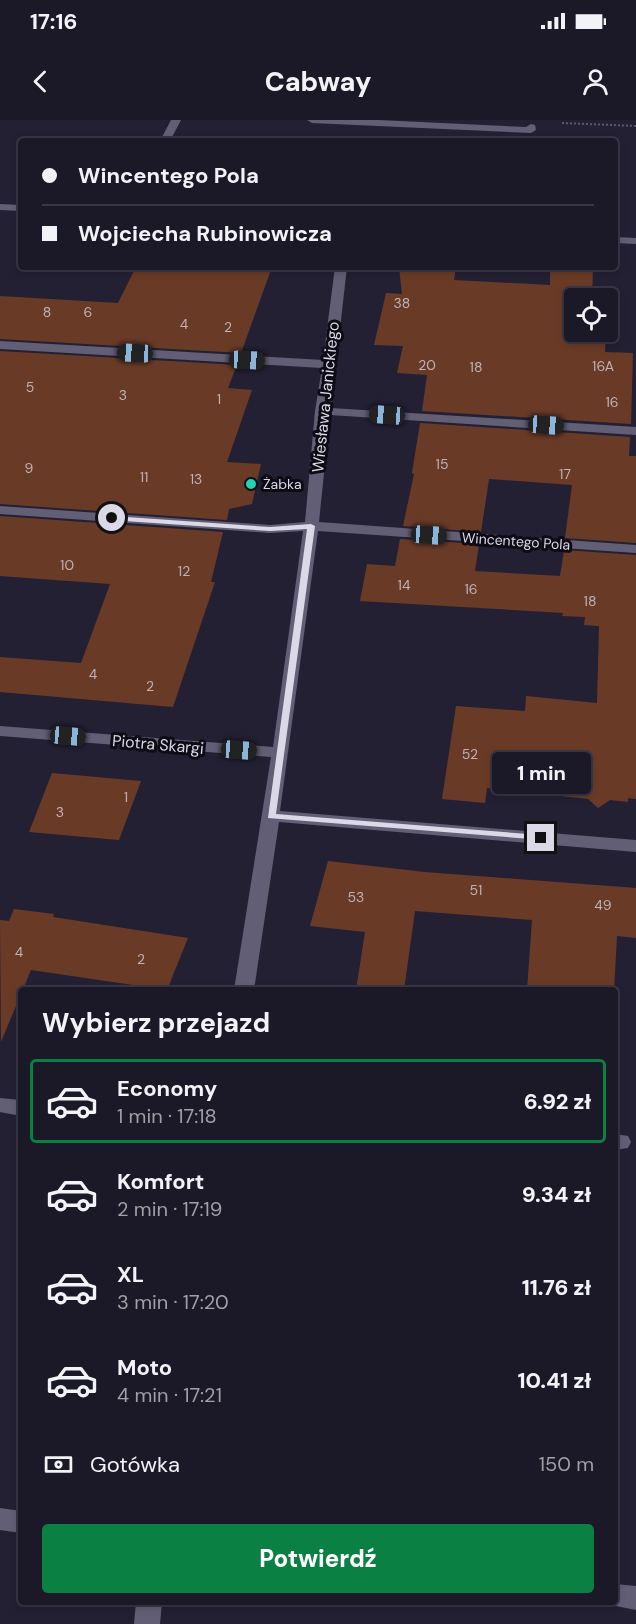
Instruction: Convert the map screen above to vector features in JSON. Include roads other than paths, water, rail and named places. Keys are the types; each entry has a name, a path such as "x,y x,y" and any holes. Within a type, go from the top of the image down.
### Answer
{"street":[{"path":"167,138 177,120"},
{"path":"312,120 531,130 531,127"},
{"path":"0,207 18,208"},
{"path":"618,240 636,241"},
{"name":"Wiesława Janickiego","path":"244,987 271,816 311,526 327,364 340,270"},
{"path":"0,345 327,364"},
{"path":"322,411 636,431"},
{"name":"Wincentego Pola","path":"0,510 270,529 311,526 636,549"},
{"name":"Piotra Skargi","path":"0,731 280,753"},
{"path":"271,816 636,846"},
{"path":"0,1105 18,1108"},
{"path":"0,1520 18,1522"},
{"path":"618,1596 636,1598"},
{"path":"147,1624 149,1605"}],"place":[{"name":"Żabka","path":"251,484"}]}
